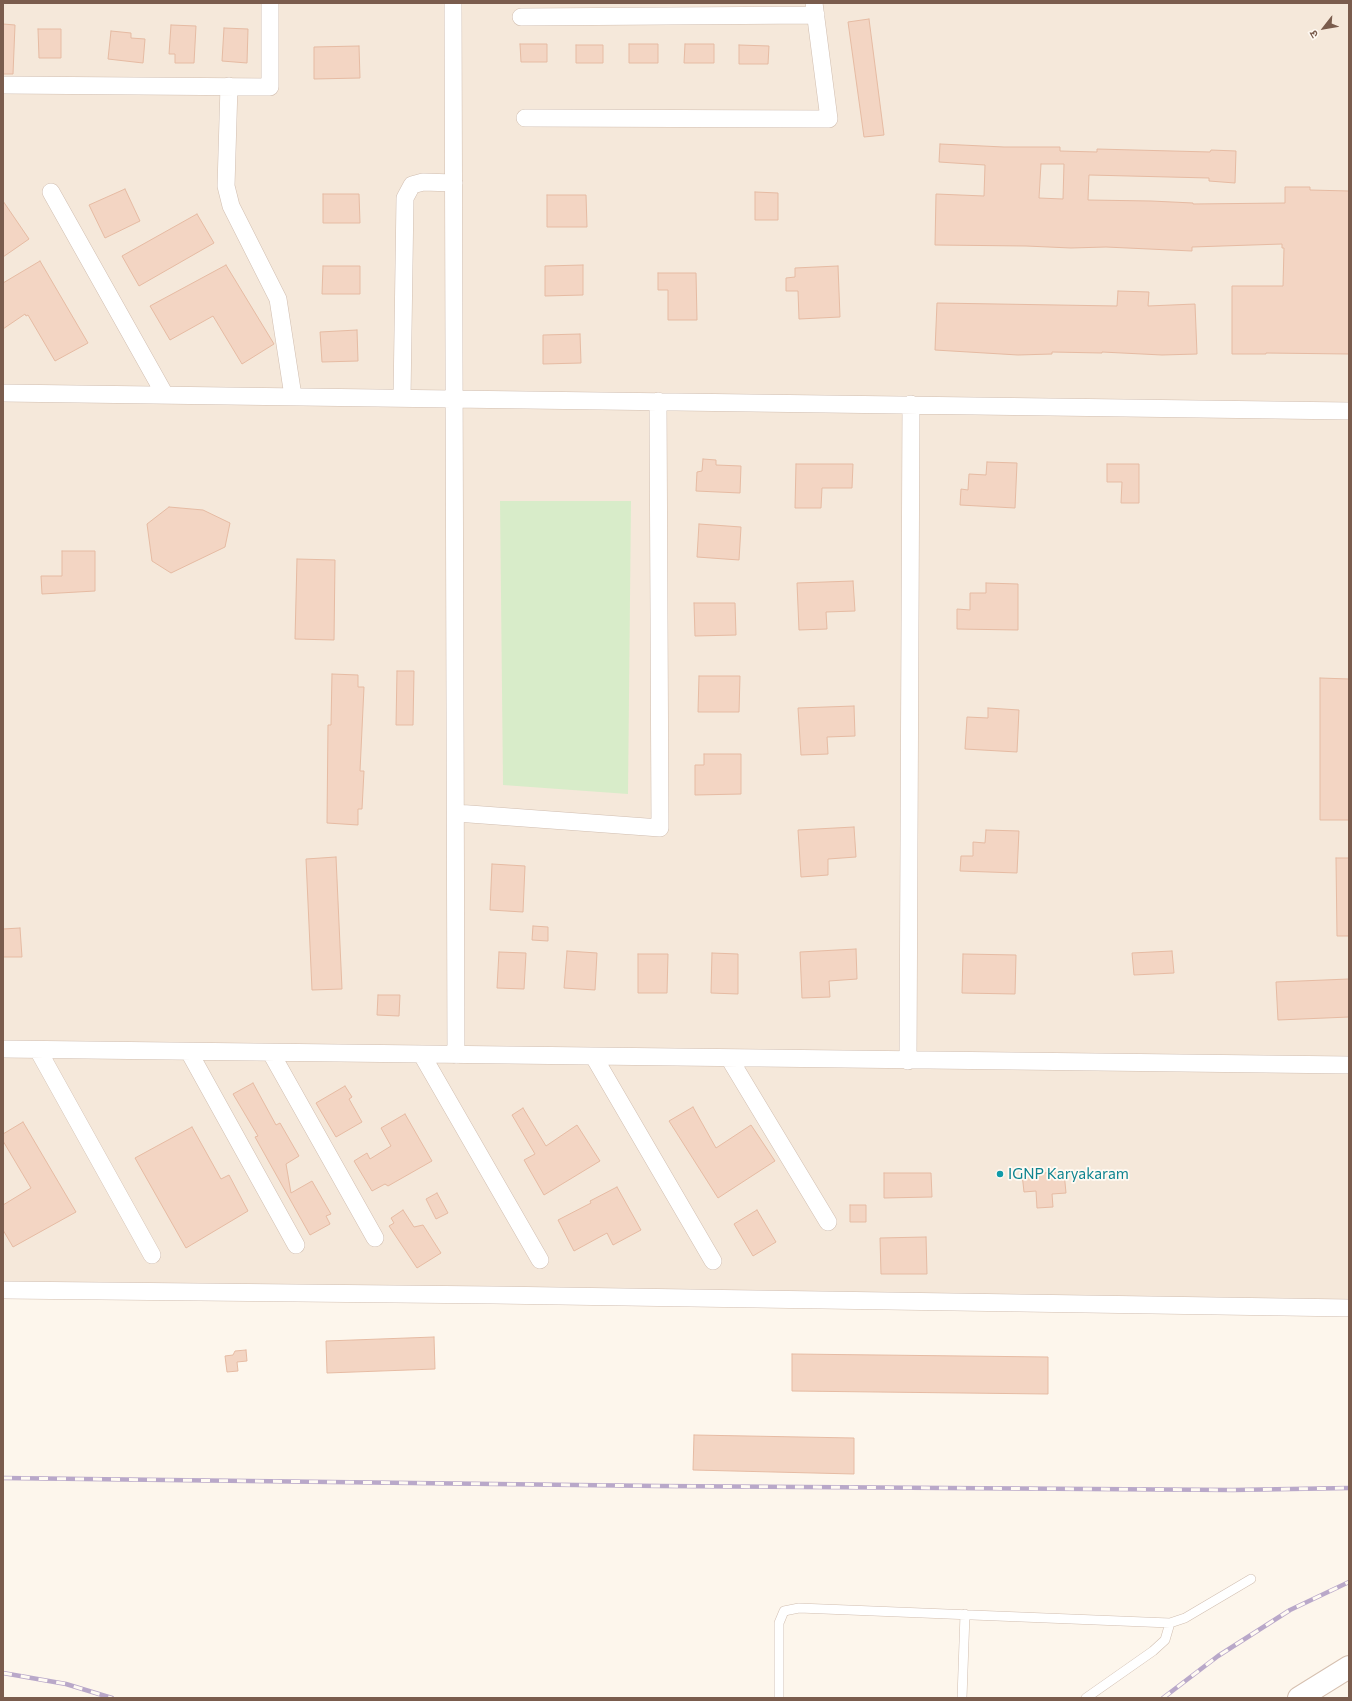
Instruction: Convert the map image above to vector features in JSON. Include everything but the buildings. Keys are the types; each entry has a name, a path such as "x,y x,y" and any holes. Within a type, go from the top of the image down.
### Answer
{"street":[{"path":"3,85 270,86 270,3"},
{"path":"453,3 456,1055"},
{"path":"520,17 815,9 829,119 524,118"},
{"path":"229,86 226,186 231,206 278,300 293,396"},
{"path":"402,398 405,198 412,185 423,182 454,183"},
{"path":"51,192 164,395"},
{"path":"3,393 1349,411"},
{"path":"456,813 660,828 658,401"},
{"path":"908,1061 911,404"},
{"path":"3,1049 908,1061 1349,1065"},
{"path":"38,1050 152,1255"},
{"path":"189,1052 296,1245"},
{"path":"271,1053 375,1238"},
{"path":"422,1055 540,1260"},
{"path":"594,1057 713,1261"},
{"path":"730,1058 828,1222"},
{"path":"3,1290 501,1295 1349,1308"},
{"path":"1298,1698 1349,1667"}],"lane":[{"path":"779,1698 779,1622 784,1611 799,1608 1170,1623 1185,1618 1252,1579"},
{"path":"962,1698 965,1614"},
{"path":"1086,1698 1152,1651 1164,1640 1170,1623"}],"shaded area":[{"path":"3,3 1349,3 1349,1301 3,1284"}],"green space":[{"path":"500,501 631,501 628,794 503,785"}],"railway":[{"path":"3,1478 659,1486 1233,1490 1349,1488"},
{"path":"1163,1698 1218,1656 1290,1610 1349,1582"},
{"path":"3,1673 66,1684 112,1698"}],"place":[{"name":"IGNP Karyakaram","path":"1000,1174"}]}
